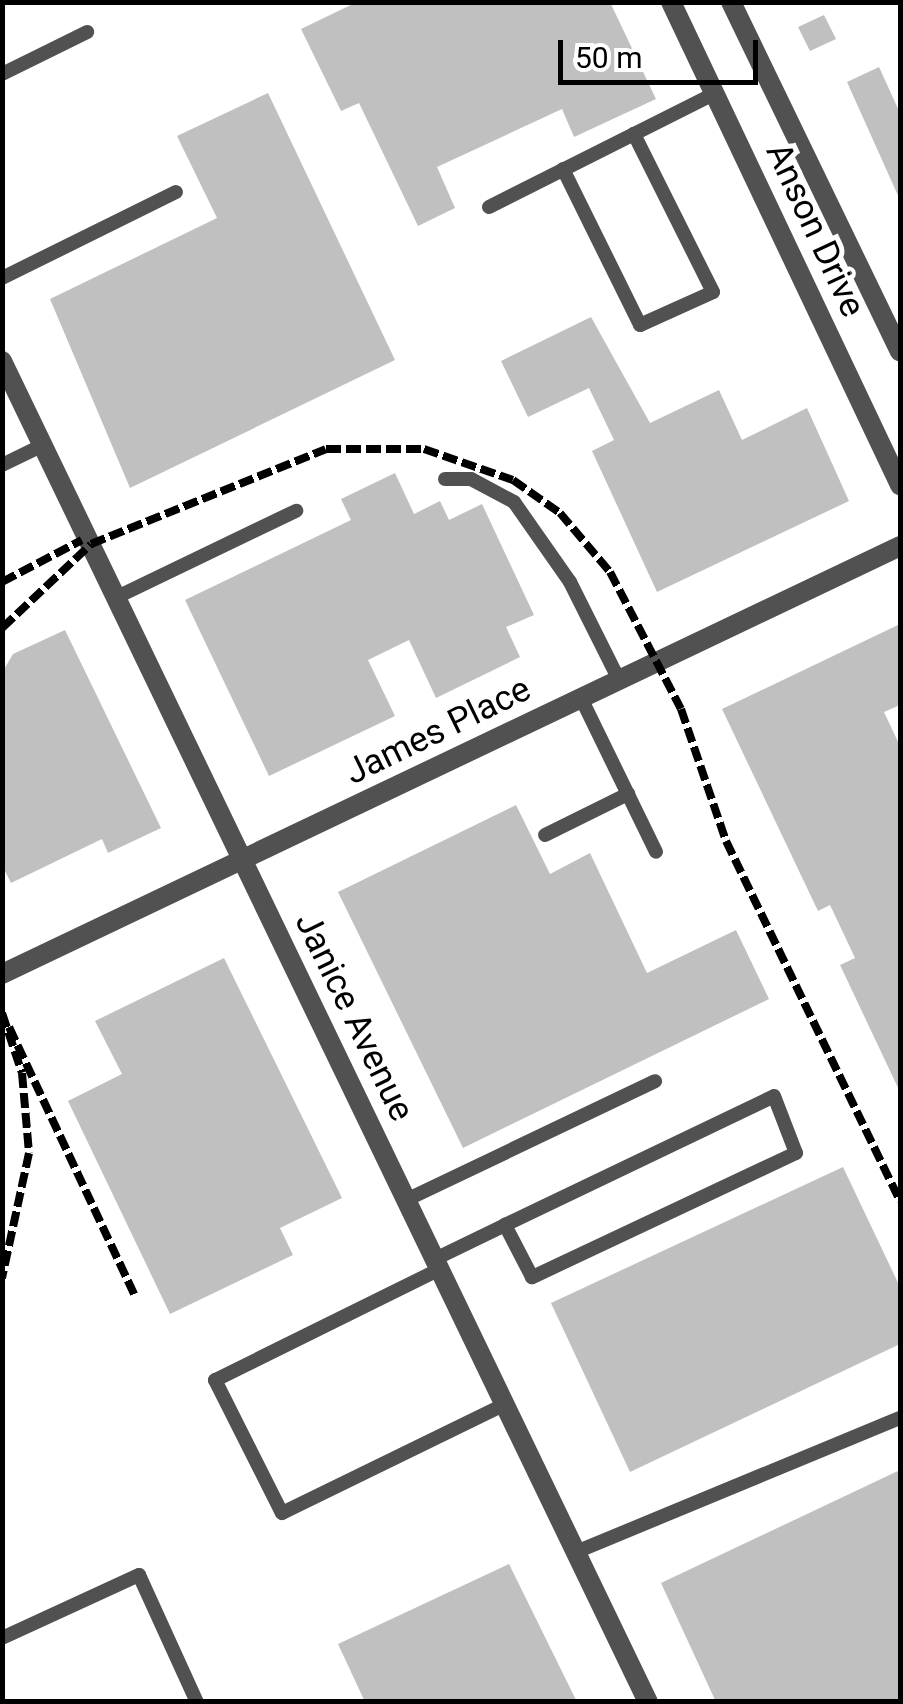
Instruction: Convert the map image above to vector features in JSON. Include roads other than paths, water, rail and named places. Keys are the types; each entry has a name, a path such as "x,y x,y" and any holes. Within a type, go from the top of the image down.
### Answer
{"street":[{"name":"Anson Drive","path":"670,2 900,485"},
{"path":"731,2 900,351"},
{"name":"Janice Avenue","path":"2,361 648,1702"},
{"name":"James Place","path":"2,974 900,546"}],"lane":[{"path":"2,74 86,32"},
{"path":"489,206 714,94"},
{"path":"563,169 640,326 712,292 634,134"},
{"path":"2,278 176,192"},
{"path":"2,465 43,445"},
{"path":"445,479 471,478 514,502 570,582 618,680"},
{"path":"117,597 296,511"},
{"path":"581,698 656,852"},
{"path":"544,835 628,794"},
{"path":"406,1200 655,1081"},
{"path":"505,1225 532,1277 796,1153 774,1096 505,1225 216,1380 282,1513 505,1404"},
{"path":"576,1552 900,1418"},
{"path":"2,1638 138,1576 197,1702"}],"railway":[{"path":"2,628 91,544 326,449 424,449 513,480 560,513 610,572 681,709 726,841 900,1201"},
{"path":"2,582 82,540"},
{"path":"2,1013 22,1073 29,1153 2,1278"},
{"path":"9,1027 134,1294"}]}
